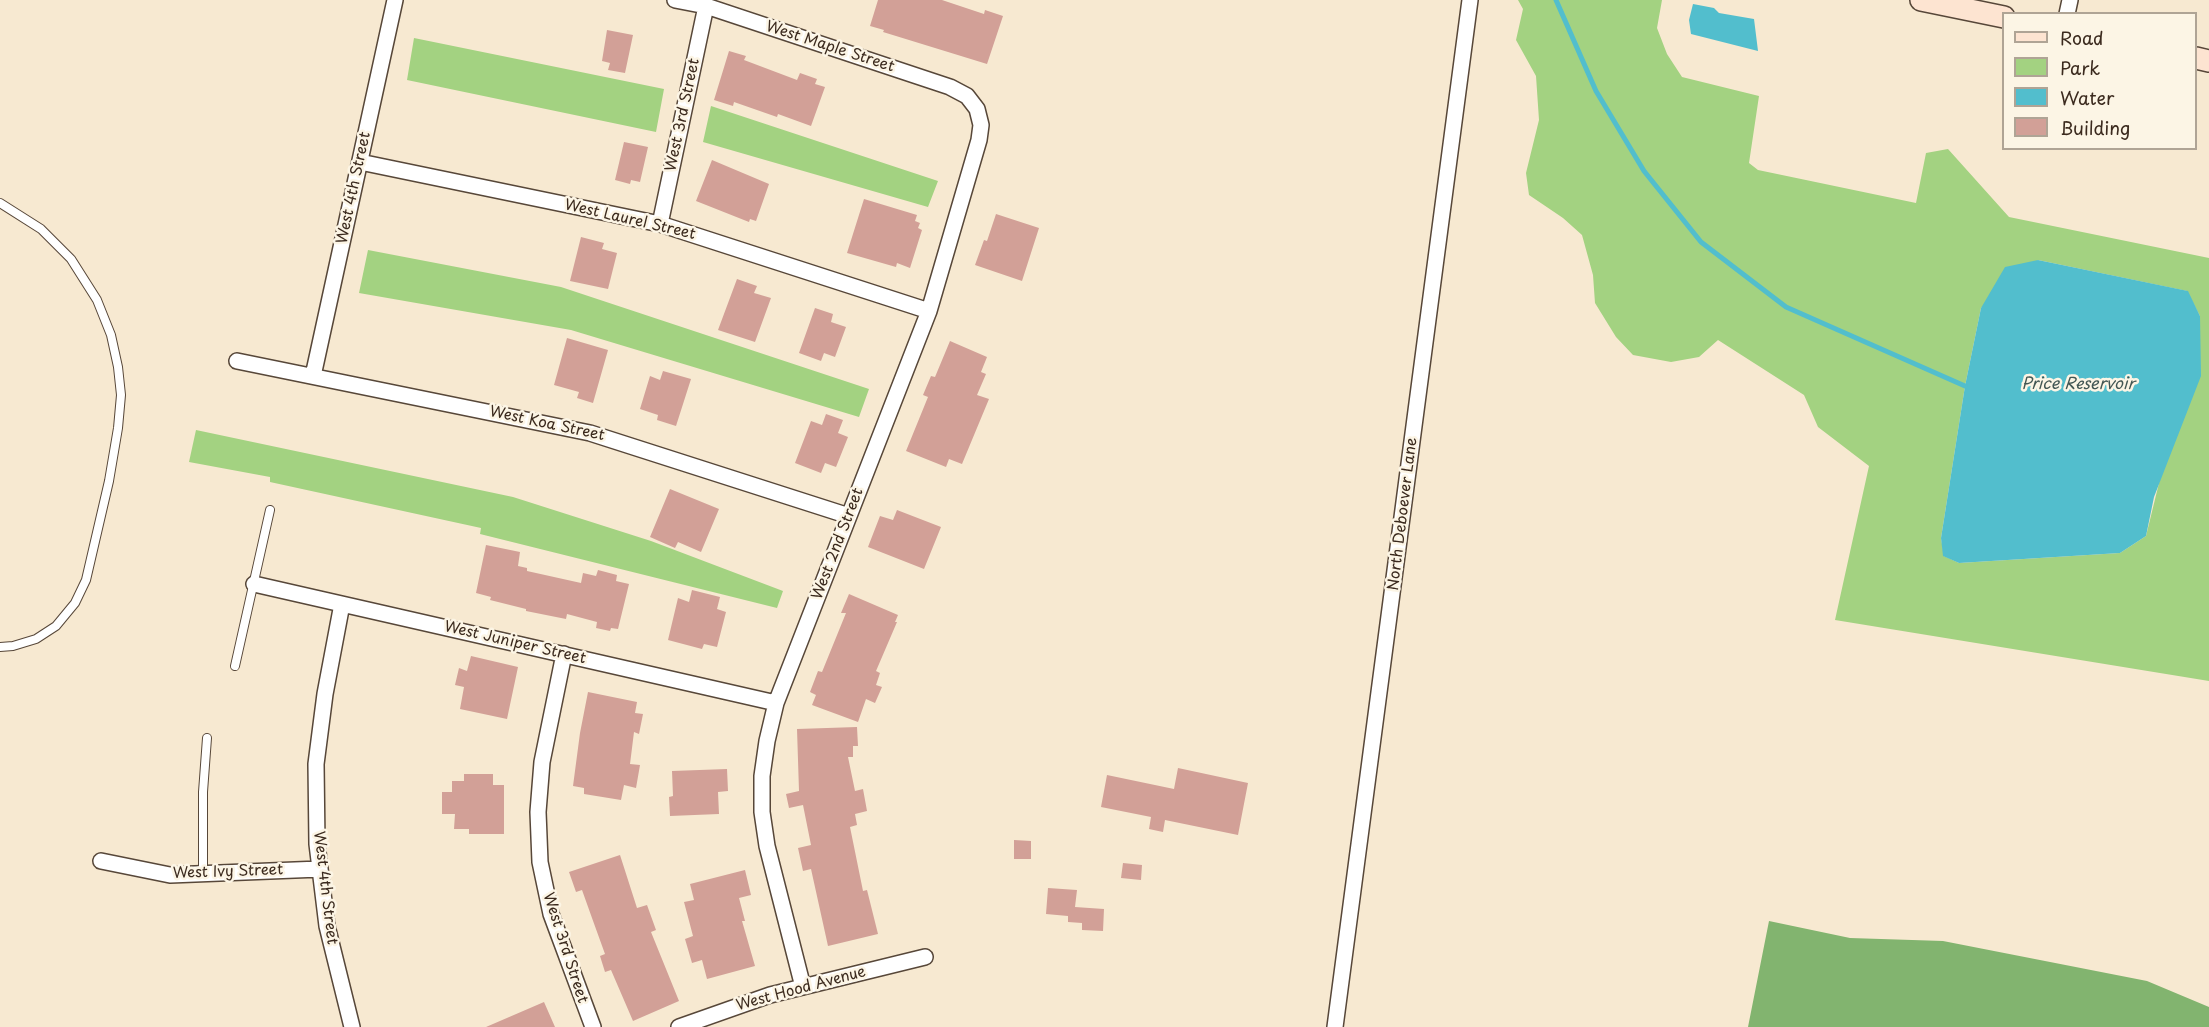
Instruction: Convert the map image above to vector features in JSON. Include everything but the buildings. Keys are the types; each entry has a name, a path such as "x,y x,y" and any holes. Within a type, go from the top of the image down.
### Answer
{"street":[{"name":"West 4th Street","path":"313,376 395,0"},
{"name":"West Maple Street","path":"675,0 707,2 950,87 967,96 976,109"},
{"name":"North Deboever Lane","path":"1335,1027 1470,0"},
{"path":"1921,0 2002,17"},
{"name":"West 3rd Street","path":"660,224 707,2"},
{"name":"West 2nd Street","path":"803,987 767,846 762,812 762,776 767,741 777,703 929,311 980,140 981,125 976,109"},
{"name":"West Laurel Street","path":"360,162 660,224 929,311"},
{"name":"West Koa Street","path":"237,361 606,437 849,516"},
{"name":"West Juniper Street","path":"254,584 777,703"},
{"name":"West 4th Street","path":"342,604 316,764 316,844 327,926 352,1027"},
{"name":"West 3rd Street","path":"564,654 542,762 538,812 540,862 551,914 593,1027"},
{"name":"West Ivy Street","path":"100,861 170,874 320,868"},
{"name":"West Hood Avenue","path":"679,1027 702,1017 803,987 925,957"}],"lane":[{"path":"0,202 41,229 71,259 97,300 111,335 118,367 120,394 118,428 94,551 75,603 56,626 36,639 0,648"},
{"path":"235,666 270,510"},
{"path":"203,874 203,792 207,738"}],"green space":[{"path":"1518,0 1662,0 1657,28 1667,54 1682,77 1759,96 1749,163 1758,170 1916,203 1926,153 1948,149 2009,217 2209,258 2209,681 1835,620 1869,466 1818,427 1804,395 1718,340 1699,357 1671,362 1633,355 1616,337 1595,303 1593,275 1582,235 1563,218 1529,195 1526,173 1539,120 1536,76 1516,40 1523,9","holes":["2038,260 2187,291 2200,316 2146,536 2120,553 1959,563 1944,556 1941,538 1965,386 1981,308"]},
{"path":"414,38 664,89 656,132 407,80"},
{"path":"711,106 938,181 928,207 703,142"},
{"path":"368,250 561,287 869,389 859,417 571,330 359,293"},
{"path":"196,430 513,497 651,541 783,591 777,608 480,534 481,528 270,482 270,477 189,462"},
{"path":"1769,921 1850,938 1943,941 2147,981 2209,1007 2209,1027 1748,1027"}],"water":[{"path":"1693,4 1714,8 1719,13 1754,19 1758,51 1691,34 1689,20"},
{"name":"Price Reservoir","path":"2038,260 2188,291 2200,316 2201,376 2154,497 2146,536 2120,553 1959,563 1943,556 1941,538 1965,386 1981,308 2005,267"}],"waterway":[{"path":"1556,0 1596,91 1644,171 1701,242 1786,307 1965,386"}]}
